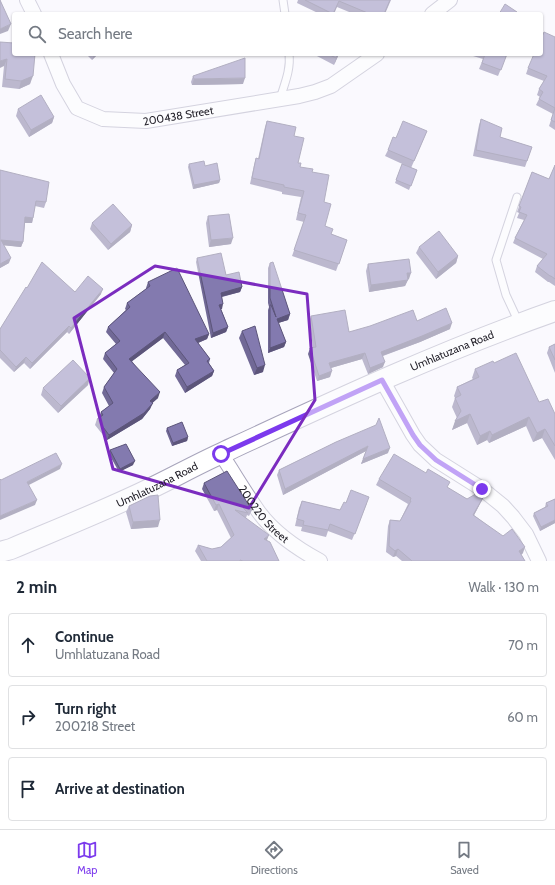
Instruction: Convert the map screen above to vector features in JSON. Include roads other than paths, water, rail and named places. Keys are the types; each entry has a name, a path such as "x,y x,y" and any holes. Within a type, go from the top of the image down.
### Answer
{"street":[{"path":"435,12 450,0"},
{"name":"200438 Street","path":"51,56 63,84 77,108 103,119 146,121 299,96 315,92 331,86 374,56"},
{"name":"Umhlatuzana Road","path":"0,552 11,549 131,498 221,454 382,380 519,324 555,311"},
{"path":"382,380 420,445 436,460 482,489 503,506 514,517 526,534 539,561"},
{"name":"200220 Street","path":"221,454 256,509 267,522 298,548 320,561"}],"lane":[{"path":"283,0 285,12"},
{"path":"280,99 289,68 289,56"},
{"path":"517,198 496,260 506,295 519,324"}]}
